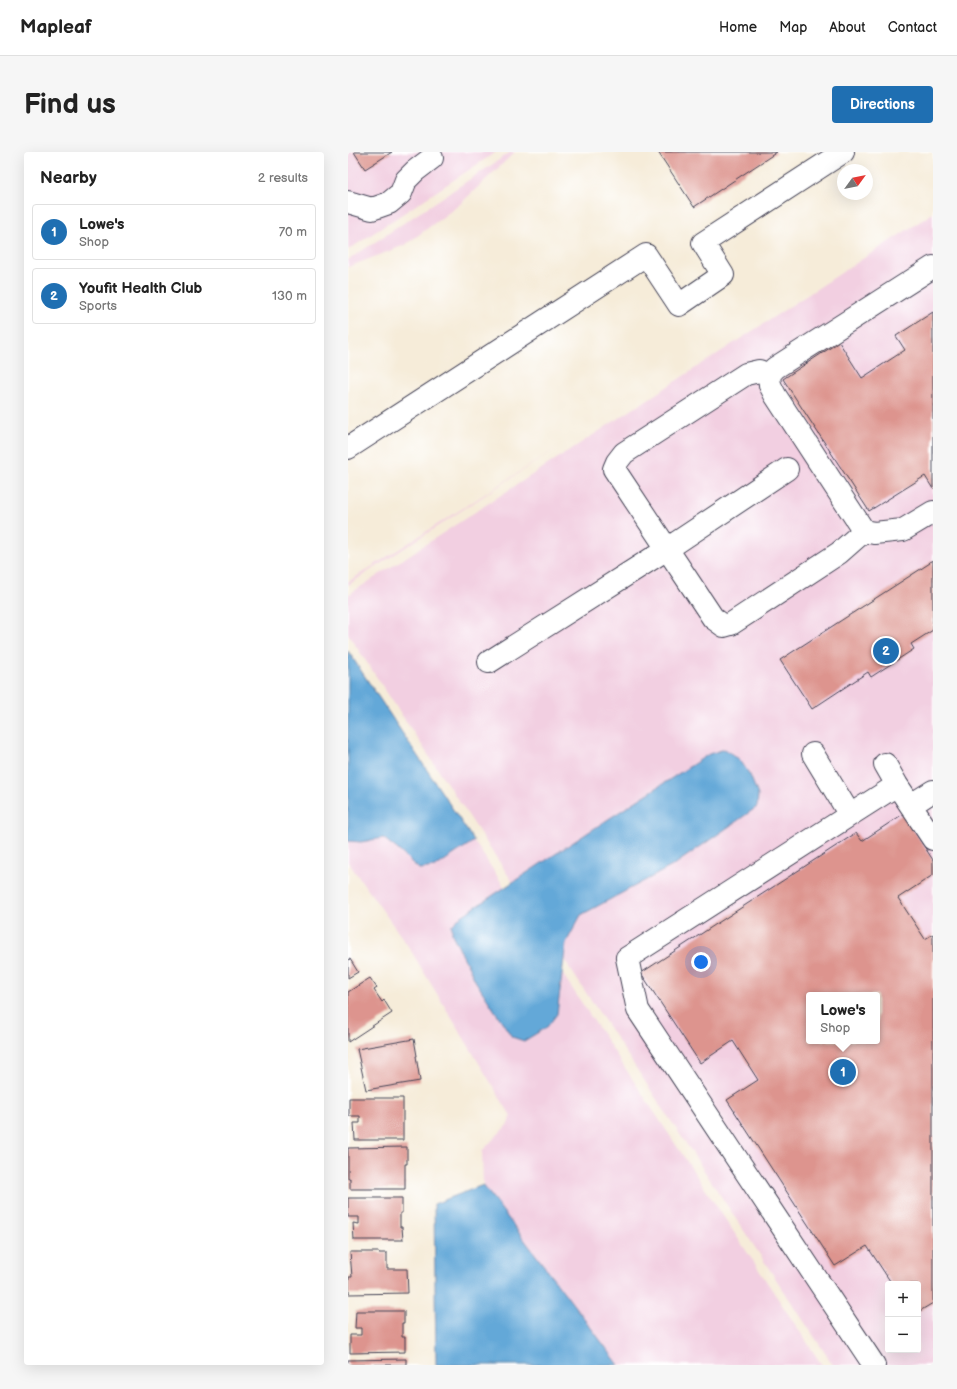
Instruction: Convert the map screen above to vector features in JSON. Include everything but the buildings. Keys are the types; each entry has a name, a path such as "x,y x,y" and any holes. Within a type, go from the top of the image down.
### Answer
{"lane":[{"path":"348,448 646,255 679,305 723,275 703,243 843,152"},
{"path":"348,202 372,209 389,203 401,193 406,180 433,154"},
{"path":"864,531 775,395 770,385 769,375 775,368 933,268"},
{"path":"769,375 759,371 746,374 624,453 614,469 713,618 724,626 731,624 839,553 864,531 880,532 904,530 933,512"},
{"path":"489,662 667,549 787,469"},
{"path":"813,754 850,815"},
{"path":"885,764 897,785 933,839"},
{"path":"874,1365 638,1010 627,958 897,785"},
{"path":"911,805 933,791"}],"shaded area":[{"path":"348,152 496,152 348,250"},
{"path":"511,152 515,152 459,205 405,245 348,267 348,260"},
{"path":"933,213 933,1365 833,1365 348,634 348,595"},
{"path":"563,444 348,585 348,582"},
{"path":"383,838 419,869 463,848 474,841 505,888 460,917 452,934 476,982 512,1037 524,1041 547,1027 557,1014 562,973 822,1365 619,1365 483,1185 482,1151 508,1124 511,1116 408,946 348,862 348,841 361,842"}],"water":[{"path":"348,651 474,841 435,867 419,869 383,838 361,842 348,841"},
{"path":"725,749 740,760 750,775 758,795 757,807 674,865 581,915 566,943 557,1014 547,1027 524,1041 512,1037 476,982 452,934 452,925 460,917 709,754"},
{"path":"483,1185 619,1365 436,1365 434,1204"}],"place":[{"name":"Youfit Health Club","path":"886,651"},
{"name":"Lowe's","path":"843,1072"}]}
